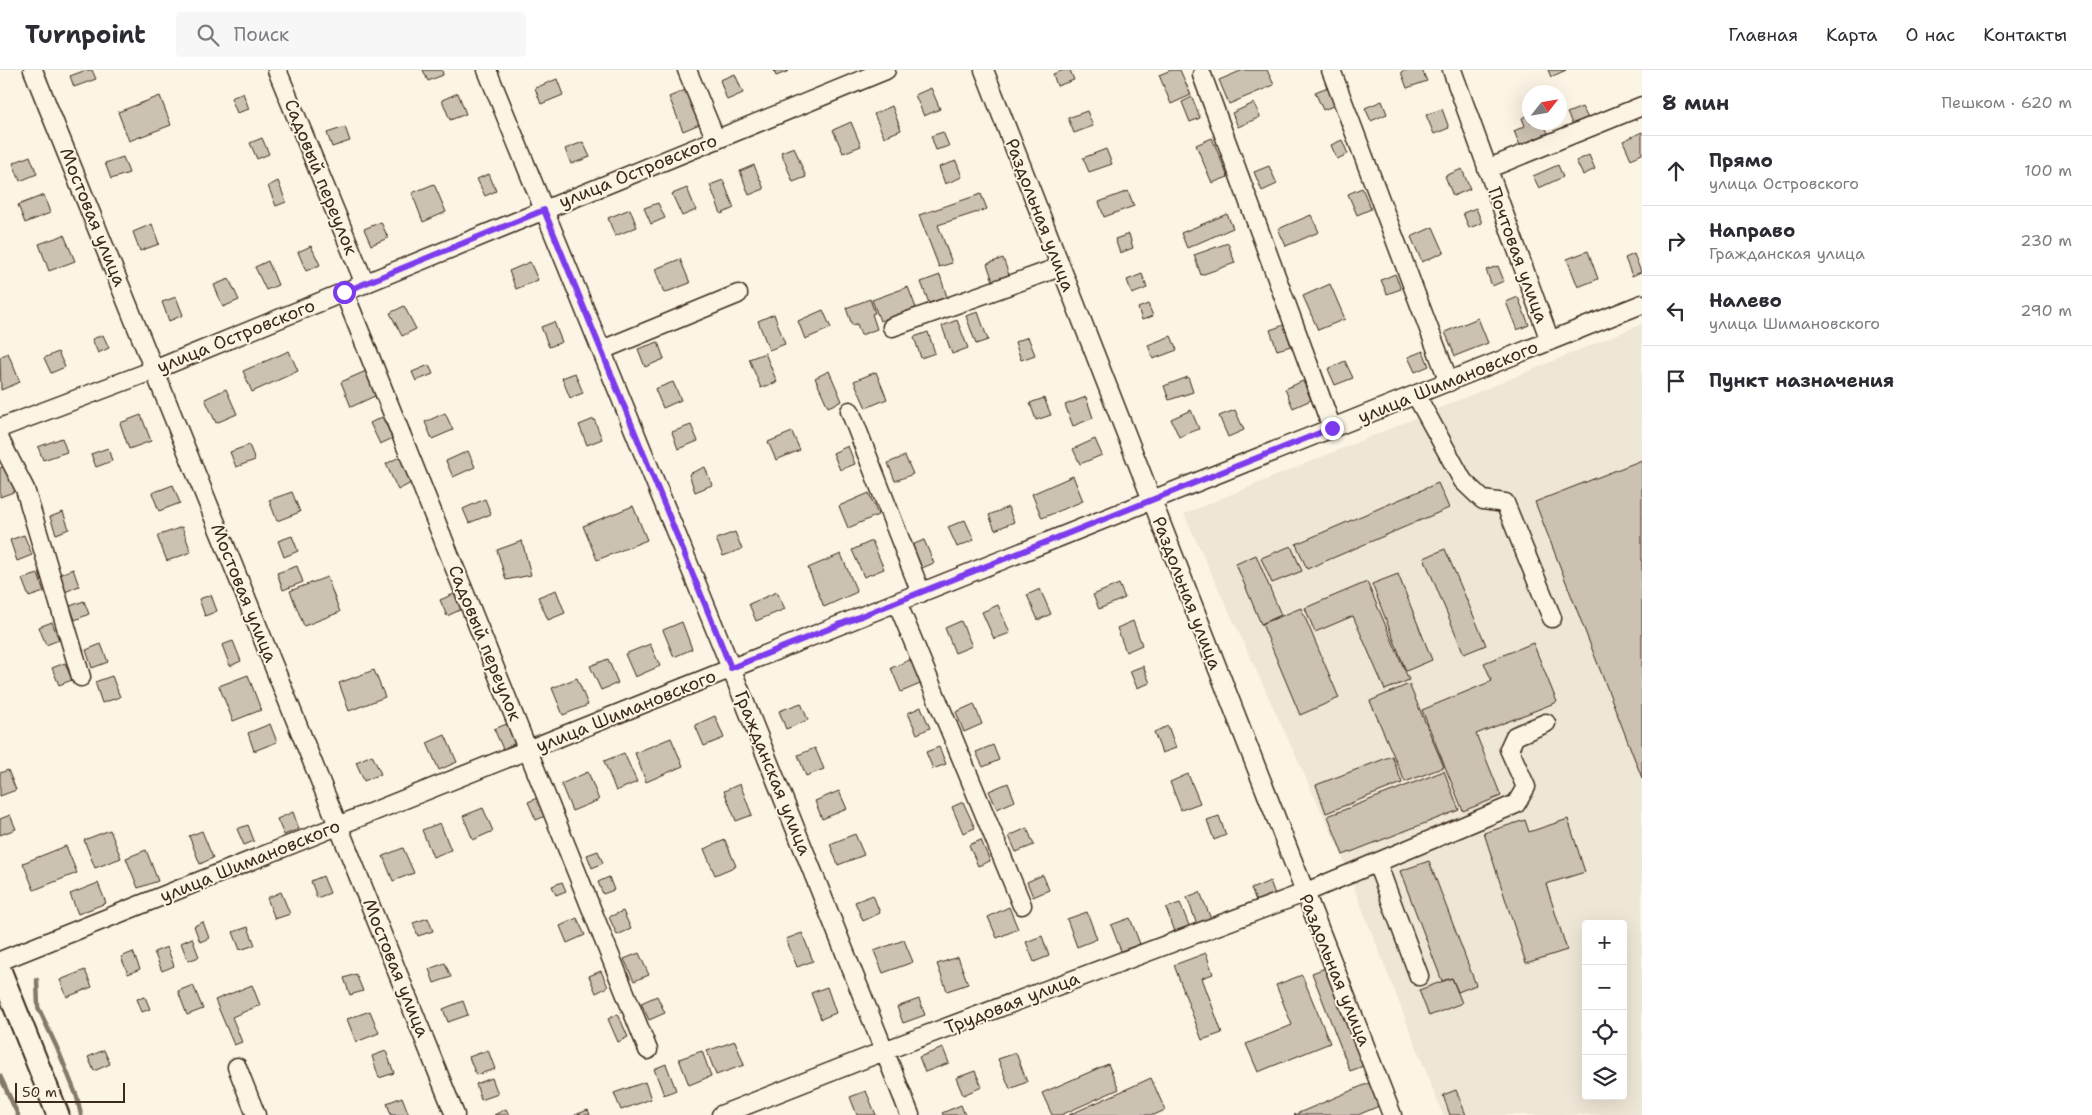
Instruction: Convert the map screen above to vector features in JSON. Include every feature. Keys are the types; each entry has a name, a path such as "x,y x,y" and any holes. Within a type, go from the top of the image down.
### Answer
{"main road":[{"path":"0,970 58,1115"}],"street":[{"name":"Мостовая улица","path":"33,70 455,1115"},
{"name":"Садовый переулок","path":"277,70 365,284"},
{"name":"Гражданская улица","path":"487,70 731,668 910,1115"},
{"path":"688,70 716,140"},
{"name":"улица Островского","path":"0,428 154,370 886,70"},
{"name":"Раздольная улица","path":"984,70 1392,1115"},
{"path":"1331,70 1449,382"},
{"name":"Почтовая улица","path":"1452,70 1550,341"},
{"path":"1202,75 1332,428"},
{"name":"Почтовая улица","path":"1487,169 1642,106"},
{"path":"892,327 1060,267"},
{"name":"Садовый переулок","path":"344,292 648,1050"},
{"path":"602,350 738,294"},
{"name":"улица Шимановского","path":"0,961 1642,304"},
{"path":"1416,395 1463,481 1483,500 1505,503 1552,618"},
{"path":"850,411 921,593"},
{"path":"0,440 25,489 81,677"},
{"path":"897,602 1022,905"},
{"name":"Трудовая улица","path":"729,1114 884,1051 1304,893 1516,804 1526,787 1509,750 1515,736 1546,723"},
{"path":"1377,863 1419,976"},
{"path":"237,1067 256,1115"}],"shaded area":[{"path":"1642,324 1642,1115 1443,1115 1341,854 1184,514"}],"building":[{"path":"86,70 92,70 96,79 74,87 70,76"},
{"path":"423,70 442,70 443,75 428,81"},
{"path":"774,70 788,70 789,71 776,76"},
{"path":"1070,70 1074,80 1057,86 1053,74"},
{"path":"1171,70 1180,70 1191,95 1171,104 1159,75"},
{"path":"1243,70 1267,70 1274,85 1229,104 1219,80"},
{"path":"1406,70 1422,70 1427,81 1407,88 1401,72"},
{"path":"1548,70 1566,70 1551,77"},
{"path":"735,74 743,93 727,100 720,80"},
{"path":"557,79 563,95 541,104 535,88"},
{"path":"1328,87 1336,105 1323,110 1315,92"},
{"path":"931,88 940,109 924,116 915,95"},
{"path":"688,89 702,123 683,131 669,97"},
{"path":"243,93 249,109 237,113 231,98"},
{"path":"458,93 466,114 450,120 442,100"},
{"path":"160,96 171,125 129,141 118,112"},
{"path":"1192,97 1200,118 1190,122 1182,102"},
{"path":"1382,101 1387,114 1371,121 1365,108"},
{"path":"1254,103 1260,117 1238,127 1232,113"},
{"path":"892,106 901,130 884,137 874,114"},
{"path":"1582,107 1589,120 1574,127 1567,113"},
{"path":"1442,109 1449,128 1434,134 1426,115"},
{"path":"1087,111 1093,126 1074,133 1068,118"},
{"path":"851,122 861,146 843,153 833,130"},
{"path":"345,127 350,141 332,147 327,133"},
{"path":"1522,127 1522,130 1547,130 1548,133 1520,146 1514,131"},
{"path":"943,132 949,146 936,150 931,136"},
{"path":"1642,132 1642,154 1631,159 1623,141"},
{"path":"262,138 269,154 257,159 250,143"},
{"path":"1212,138 1228,177 1212,183 1196,145"},
{"path":"1342,140 1348,154 1337,159 1331,145"},
{"path":"583,142 590,157 571,164 565,149"},
{"path":"794,147 806,177 793,182 781,152"},
{"path":"1106,149 1112,164 1089,172 1083,158"},
{"path":"1589,155 1595,169 1583,175 1576,161"},
{"path":"30,156 37,174 20,181 13,163"},
{"path":"123,157 129,173 111,179 105,163"},
{"path":"956,161 962,177 945,184 939,167"},
{"path":"754,165 764,189 749,195 740,171"},
{"path":"1558,165 1563,177 1539,188 1533,176"},
{"path":"1269,166 1277,184 1262,191 1254,172"},
{"path":"1462,169 1470,189 1453,196 1445,176"},
{"path":"489,174 496,191 485,196 477,179"},
{"path":"723,180 734,208 721,214 710,185"},
{"path":"278,181 286,202 276,206 268,186"},
{"path":"434,184 446,212 423,222 412,193"},
{"path":"687,188 696,210 682,216 672,194"},
{"path":"1362,188 1371,209 1357,215 1348,194"},
{"path":"1128,191 1134,206 1104,217 1099,202"},
{"path":"981,194 987,209 938,225 952,263 939,267 919,215"},
{"path":"44,195 50,213 25,223 18,205"},
{"path":"658,203 665,218 651,224 644,208"},
{"path":"1476,208 1482,223 1469,228 1463,213"},
{"path":"630,209 637,227 615,236 608,218"},
{"path":"1227,214 1233,228 1187,248 1181,233"},
{"path":"1311,215 1319,232 1286,246 1278,229"},
{"path":"381,222 388,238 371,245 364,229"},
{"path":"152,224 159,244 140,251 133,232"},
{"path":"1433,227 1444,252 1422,262 1411,237"},
{"path":"1129,234 1133,248 1120,253 1115,239"},
{"path":"64,235 75,261 49,271 39,244"},
{"path":"1228,243 1235,263 1201,275 1194,255"},
{"path":"311,246 320,265 306,271 298,252"},
{"path":"1588,251 1598,279 1578,287 1567,259"},
{"path":"1634,254 1641,272 1632,276 1625,258"},
{"path":"1003,258 1009,275 993,281 987,264"},
{"path":"680,259 690,283 664,293 655,269"},
{"path":"268,261 278,285 266,290 255,267"},
{"path":"530,262 538,280 516,289 509,271"},
{"path":"1498,266 1504,281 1492,286 1486,270"},
{"path":"1142,274 1147,288 1132,294 1127,280"},
{"path":"1395,274 1401,289 1387,294 1381,280"},
{"path":"940,275 947,297 929,303 921,282"},
{"path":"229,279 239,300 223,307 214,285"},
{"path":"1330,284 1345,319 1318,330 1303,296"},
{"path":"908,287 916,308 880,321 872,300"},
{"path":"176,297 183,315 169,321 162,302"},
{"path":"1518,297 1529,325 1517,330 1506,302"},
{"path":"870,299 875,313 872,314 877,329 861,335 857,324 852,325 846,308"},
{"path":"1148,304 1153,316 1142,320 1138,308"},
{"path":"404,306 416,329 402,336 390,313"},
{"path":"823,310 831,328 805,339 798,321"},
{"path":"978,312 988,340 976,344 966,316"},
{"path":"774,314 785,344 769,350 758,321"},
{"path":"1478,318 1488,343 1455,356 1445,332"},
{"path":"957,320 968,348 952,354 942,326"},
{"path":"554,322 562,342 549,347 541,327"},
{"path":"1284,325 1291,346 1277,350 1270,330"},
{"path":"928,332 935,353 921,358 914,337"},
{"path":"103,335 109,348 98,353 92,339"},
{"path":"1171,336 1177,350 1153,359 1148,345"},
{"path":"1028,337 1035,355 1021,360 1015,342"},
{"path":"658,342 664,359 645,367 638,349"},
{"path":"289,351 298,371 252,392 243,371"},
{"path":"1423,351 1429,366 1415,372 1408,357"},
{"path":"58,352 65,367 51,373 44,358"},
{"path":"8,353 20,382 1,390 0,357"},
{"path":"765,353 777,382 761,388 749,359"},
{"path":"1345,361 1353,378 1335,385 1328,369"},
{"path":"429,365 433,374 416,381 412,372"},
{"path":"366,371 377,395 351,407 341,382"},
{"path":"829,371 842,401 828,407 815,378"},
{"path":"876,372 887,399 866,408 854,381"},
{"path":"575,373 583,393 570,398 562,378"},
{"path":"1188,377 1193,392 1169,400 1164,386"},
{"path":"1303,381 1311,400 1293,408 1285,389"},
{"path":"673,382 681,400 663,408 655,389"},
{"path":"226,389 237,414 216,423 205,399"},
{"path":"1086,397 1093,418 1073,426 1065,405"},
{"path":"1044,398 1051,415 1036,420 1030,403"},
{"path":"1191,410 1199,429 1179,437 1171,419"},
{"path":"1235,410 1244,430 1228,437 1219,416"},
{"path":"445,413 453,430 432,439 425,422"},
{"path":"141,415 151,441 129,449 120,423"},
{"path":"382,417 393,438 380,444 370,423"},
{"path":"594,419 602,439 587,445 579,425"},
{"path":"691,425 698,441 678,449 672,432"},
{"path":"792,432 800,450 776,460 768,442"},
{"path":"62,438 67,452 43,460 38,447"},
{"path":"1095,439 1102,455 1080,464 1073,449"},
{"path":"249,445 255,460 236,467 230,452"},
{"path":"848,446 855,464 840,470 833,453"},
{"path":"108,448 112,461 96,467 91,454"},
{"path":"468,451 475,467 453,477 446,461"},
{"path":"401,456 413,482 398,490 386,464"},
{"path":"905,456 913,474 895,481 888,463"},
{"path":"1642,460 1642,778 1535,502"},
{"path":"9,464 19,490 0,497 0,468"},
{"path":"705,467 712,485 695,492 689,474"},
{"path":"1073,476 1083,501 1042,518 1032,494"},
{"path":"1438,483 1449,508 1307,569 1296,544"},
{"path":"173,485 180,503 159,511 152,493"},
{"path":"292,492 300,512 277,521 269,500"},
{"path":"869,493 878,515 848,528 839,506"},
{"path":"485,499 491,514 469,523 463,509"},
{"path":"633,506 647,540 597,560 583,526"},
{"path":"1008,507 1014,522 995,530 989,515"},
{"path":"63,512 69,529 56,534 50,517"},
{"path":"965,520 974,540 957,547 948,527"},
{"path":"182,527 191,552 167,561 157,536"},
{"path":"735,532 742,549 723,556 716,539"},
{"path":"24,535 32,555 17,561 10,540"},
{"path":"292,536 298,551 284,557 278,541"},
{"path":"924,540 934,563 922,568 912,545"},
{"path":"522,541 531,575 506,580 497,550"},
{"path":"872,541 884,569 864,577 852,550"},
{"path":"1291,546 1302,571 1272,583 1261,558"},
{"path":"1445,549 1486,645 1464,654 1424,558"},
{"path":"841,554 857,592 824,607 808,568"},
{"path":"1256,555 1281,615 1261,624 1236,564"},
{"path":"297,566 303,582 283,590 277,573"},
{"path":"73,569 79,586 65,592 58,575"},
{"path":"38,574 44,592 29,597 22,579"},
{"path":"1398,574 1432,660 1406,671 1372,584"},
{"path":"327,577 340,612 304,626 290,591"},
{"path":"1367,582 1409,680 1385,690 1353,616 1315,632 1305,608"},
{"path":"1119,584 1125,598 1099,609 1093,595"},
{"path":"1040,589 1051,614 1038,620 1027,595"},
{"path":"556,590 565,613 548,620 538,597"},
{"path":"777,592 785,609 756,621 749,604"},
{"path":"456,593 462,609 447,616 440,600"},
{"path":"211,595 217,611 205,616 199,599"},
{"path":"84,601 89,614 75,620 70,606"},
{"path":"998,605 1010,633 994,639 982,612"},
{"path":"1301,608 1339,698 1300,715 1262,624"},
{"path":"961,621 972,646 955,653 945,628"},
{"path":"1133,621 1142,645 1126,652 1117,628"},
{"path":"52,622 59,640 46,645 39,627"},
{"path":"682,622 692,649 674,657 663,630"},
{"path":"233,641 241,661 230,666 222,645"},
{"path":"1533,643 1557,702 1476,734 1501,796 1463,811 1422,710 1492,681 1484,663"},
{"path":"101,644 108,662 92,668 86,650"},
{"path":"650,644 660,666 635,677 625,654"},
{"path":"914,658 925,682 901,692 891,668"},
{"path":"608,659 618,683 601,690 590,666"},
{"path":"65,663 72,680 59,685 52,668"},
{"path":"1143,666 1150,683 1137,688 1130,671"},
{"path":"374,670 385,697 349,711 339,683"},
{"path":"248,675 261,710 233,721 219,686"},
{"path":"112,676 120,697 102,703 95,682"},
{"path":"577,678 588,705 563,715 552,688"},
{"path":"1409,684 1444,767 1405,782 1370,701"},
{"path":"801,703 808,720 786,729 779,711"},
{"path":"974,704 982,724 964,732 956,712"},
{"path":"921,707 930,728 917,734 908,713"},
{"path":"715,716 724,738 704,746 695,725"},
{"path":"512,722 520,741 503,749 494,729"},
{"path":"270,724 277,742 254,751 248,733"},
{"path":"1168,726 1176,748 1162,753 1154,732"},
{"path":"445,735 457,762 439,770 427,743"},
{"path":"671,738 683,766 646,782 635,753"},
{"path":"993,745 999,760 983,767 976,752"},
{"path":"939,747 946,764 933,769 926,752"},
{"path":"815,748 824,769 806,776 798,755"},
{"path":"624,753 637,782 616,791 604,761"},
{"path":"372,755 381,774 364,781 356,762"},
{"path":"1392,756 1402,783 1326,813 1316,785"},
{"path":"8,770 16,790 0,796 0,773"},
{"path":"1444,771 1459,810 1343,855 1328,816"},
{"path":"588,772 599,800 572,811 561,784"},
{"path":"1188,774 1200,803 1181,810 1170,782"},
{"path":"1008,783 1015,801 997,809 989,791"},
{"path":"740,784 752,815 736,821 724,791"},
{"path":"839,791 847,809 822,819 815,801"},
{"path":"542,796 550,814 536,820 528,802"},
{"path":"963,802 975,828 963,833 952,807"},
{"path":"483,808 493,831 473,840 463,816"},
{"path":"293,812 299,829 284,835 277,819"},
{"path":"10,815 16,829 0,835 0,819"},
{"path":"1219,816 1226,835 1214,840 1207,820"},
{"path":"1568,819 1585,872 1546,884 1567,950 1526,963 1484,833 1525,820 1529,832"},
{"path":"440,823 451,850 433,857 422,830"},
{"path":"248,825 254,841 244,845 237,829"},
{"path":"1027,828 1034,845 1016,852 1009,836"},
{"path":"110,830 121,858 95,868 84,840"},
{"path":"202,831 213,858 200,864 189,836"},
{"path":"855,834 864,855 838,865 830,844"},
{"path":"725,840 736,866 715,875 704,849"},
{"path":"981,840 990,861 978,866 969,845"},
{"path":"66,846 77,873 34,890 23,863"},
{"path":"403,848 414,873 393,881 383,856"},
{"path":"146,850 158,881 138,888 126,858"},
{"path":"598,851 603,863 592,868 587,855"},
{"path":"1429,861 1476,985 1458,992 1452,978 1442,981 1400,871"},
{"path":"1043,875 1049,890 1033,897 1027,882"},
{"path":"323,876 330,893 317,898 311,881"},
{"path":"609,877 614,890 603,894 598,882"},
{"path":"1270,881 1276,897 1258,905 1251,889"},
{"path":"562,882 566,891 556,895 552,886"},
{"path":"98,883 106,903 78,914 70,894"},
{"path":"281,892 290,914 275,919 267,898"},
{"path":"1200,892 1211,919 1197,925 1187,897"},
{"path":"873,895 880,913 863,921 855,902"},
{"path":"1180,903 1190,928 1176,934 1166,908"},
{"path":"1009,907 1018,929 997,938 988,917"},
{"path":"623,911 631,929 617,935 609,917"},
{"path":"1087,912 1097,939 1077,947 1067,919"},
{"path":"428,918 433,931 418,936 413,923"},
{"path":"577,918 585,935 567,943 560,926"},
{"path":"1130,918 1140,944 1121,951 1111,925"},
{"path":"203,922 209,938 200,942 194,926"},
{"path":"248,927 255,945 240,950 233,932"},
{"path":"802,933 813,961 797,967 786,939"},
{"path":"1042,936 1049,956 1034,962 1026,942"},
{"path":"192,938 199,957 188,961 181,943"},
{"path":"904,940 913,962 883,973 874,951"},
{"path":"167,947 174,966 162,971 154,952"},
{"path":"133,952 140,969 128,974 121,957"},
{"path":"639,953 649,975 634,981 624,959"},
{"path":"1206,953 1213,974 1202,978 1222,1033 1202,1040 1174,965"},
{"path":"958,957 968,984 947,991 937,964"},
{"path":"445,963 451,977 434,983 429,969"},
{"path":"1328,967 1366,1065 1350,1071 1312,973"},
{"path":"85,970 92,987 67,997 60,980"},
{"path":"601,971 608,987 596,993 589,976"},
{"path":"356,974 363,991 350,995 344,978"},
{"path":"1302,975 1330,1043 1258,1072 1246,1044 1292,1025 1276,985"},
{"path":"1452,978 1462,1003 1429,1016 1419,990"},
{"path":"193,985 203,1009 187,1015 178,991"},
{"path":"252,985 260,1005 232,1017 242,1042 234,1045 215,1000"},
{"path":"827,987 836,1013 821,1019 811,993"},
{"path":"657,996 665,1013 649,1020 641,1003"},
{"path":"145,997 150,1009 142,1012 137,999"},
{"path":"919,999 925,1015 903,1023 897,1007"},
{"path":"463,1001 468,1015 448,1022 443,1009"},
{"path":"370,1011 379,1033 356,1042 347,1019"},
{"path":"618,1014 628,1037 618,1042 608,1019"},
{"path":"735,1041 744,1065 716,1075 707,1051"},
{"path":"943,1048 949,1063 925,1072 919,1057"},
{"path":"104,1050 110,1064 94,1071 88,1057"},
{"path":"488,1050 495,1069 476,1075 469,1057"},
{"path":"386,1051 394,1073 379,1078 372,1056"},
{"path":"702,1051 711,1076 689,1085 679,1059"},
{"path":"1016,1053 1027,1082 1010,1089 998,1059"},
{"path":"666,1064 676,1090 664,1095 654,1069"},
{"path":"1108,1064 1119,1089 1061,1115 1052,1115 1042,1093"},
{"path":"975,1071 982,1087 963,1095 956,1078"},
{"path":"492,1078 498,1094 481,1100 476,1084"},
{"path":"1151,1078 1165,1110 1154,1115 1069,1115"},
{"path":"645,1082 651,1099 621,1110 614,1093"},
{"path":"1369,1083 1379,1106 1358,1115 1294,1115"},
{"path":"1456,1090 1466,1115 1450,1115 1443,1095"},
{"path":"866,1091 876,1115 857,1115 850,1097"},
{"path":"402,1097 409,1115 391,1115 387,1103"},
{"path":"961,1105 965,1115 943,1115 942,1113"},
{"path":"506,1109 509,1115 494,1115"},
{"path":"588,1110 590,1115 575,1115"}],"waterway":[{"path":"37,980 38,1007 77,1097 81,1115"},
{"path":"0,1076 18,1115"}],"route":[{"path":"344,292 544,210 731,668 1332,428"}]}
